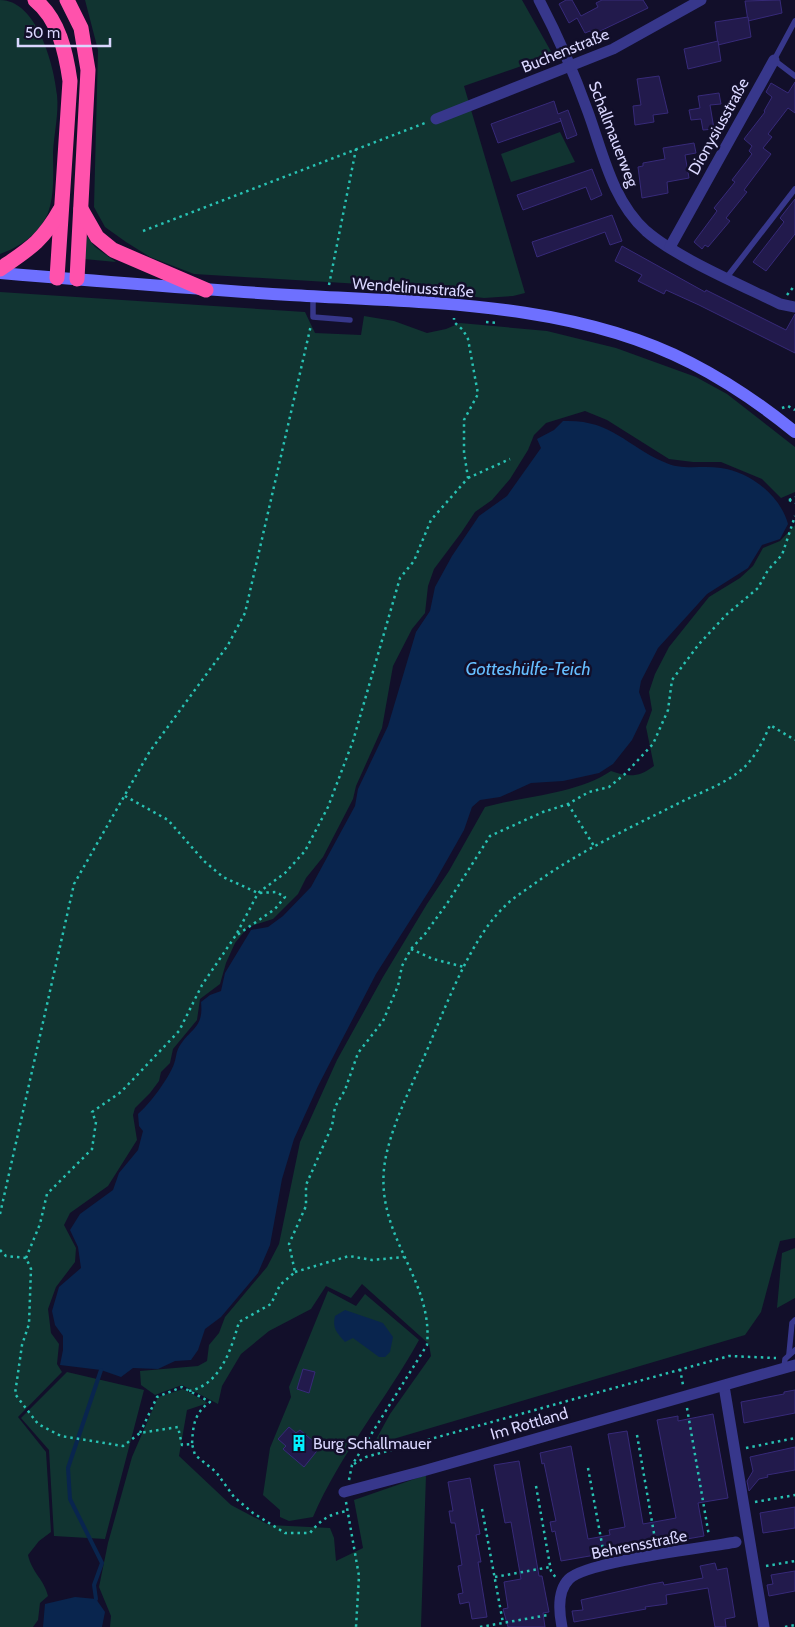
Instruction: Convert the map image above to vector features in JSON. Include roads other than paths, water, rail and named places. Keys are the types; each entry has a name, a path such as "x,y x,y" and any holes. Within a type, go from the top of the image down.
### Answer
{"highway":[{"path":"35,0 42,5 57,30 66,54 70,81 57,278"},
{"path":"68,0 81,28 88,70 77,279"},
{"path":"0,269 36,244 47,233 63,205"},
{"path":"81,209 97,236 113,250 206,290"}],"main road":[{"name":"Wendelinusstraße","path":"0,273 206,290 500,310 546,316 636,340 690,363 735,388 795,432"}],"street":[{"name":"Schallmauerweg","path":"539,0 570,66 607,168 622,202 647,231 670,247 780,304 795,307"},
{"name":"Buchenstraße","path":"436,118 613,49 701,0"},
{"name":"Dionysiusstraße","path":"670,247 774,60"},
{"name":"Im Rottland","path":"344,1492 724,1386 788,1364"},
{"path":"724,1386 764,1627"},
{"name":"Behrensstraße","path":"562,1627 560,1613 561,1595 569,1579 578,1574 605,1564 736,1542 739,1534 743,1533 750,1538"}],"lane":[{"name":"Dionysiusstraße","path":"774,60 795,21"},
{"path":"774,60 795,76"},
{"path":"727,277 795,189"},
{"path":"313,296 313,317 350,320"},
{"path":"788,1364 792,1352 792,1323 795,1320"}],"water":[{"name":"Gotteshülfe-Teich","path":"563,421 580,421 594,424 617,434 650,455 671,465 714,467 743,474 771,495 784,513 788,524 780,539 762,545 748,568 707,594 658,648 641,681 639,692 646,711 632,740 613,764 599,773 563,781 531,783 500,797 480,800 472,807 464,830 434,883 376,974 318,1086 294,1139 282,1179 270,1245 258,1273 221,1317 205,1329 198,1350 191,1360 175,1361 158,1369 133,1368 121,1377 101,1370 60,1365 63,1336 55,1325 52,1311 59,1287 81,1268 78,1247 70,1230 80,1214 113,1190 119,1173 138,1150 143,1131 139,1126 138,1114 163,1084 174,1064 182,1042 198,1024 201,1002 210,995 221,991 225,973 251,930 268,927 283,916 311,887 355,806 358,789 388,726 416,632 430,611 435,587 452,556 479,516 507,496 541,448 537,439 554,430"},
{"path":"345,1310 383,1323 393,1337 390,1352 385,1357 379,1357 353,1338 345,1342 342,1339 336,1330 334,1320 335,1316"},
{"path":"75,1597 96,1599 105,1612 102,1627 43,1627 45,1604"}],"waterway":[{"path":"96,1599 94,1585 102,1563 70,1499 68,1468 101,1370"}],"place":[{"name":"Burg Schallmauer","path":"299,1443"}]}
